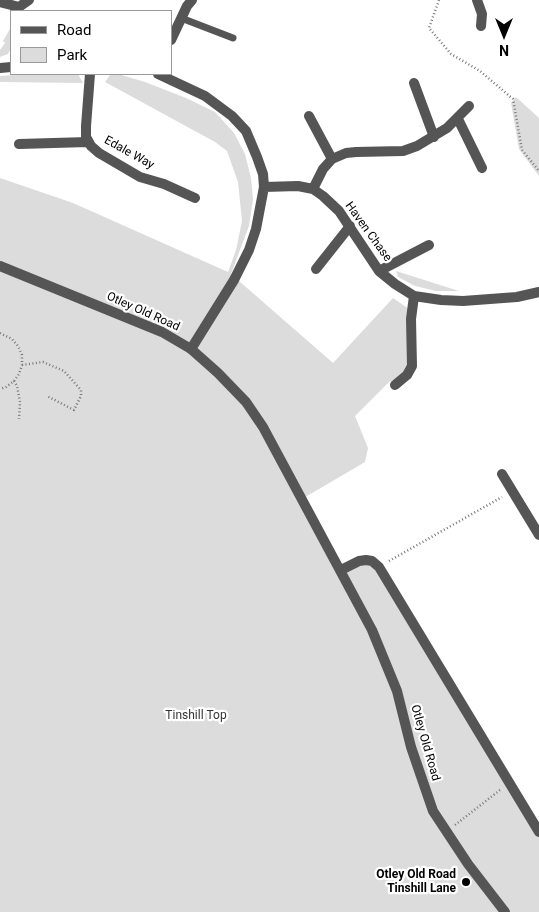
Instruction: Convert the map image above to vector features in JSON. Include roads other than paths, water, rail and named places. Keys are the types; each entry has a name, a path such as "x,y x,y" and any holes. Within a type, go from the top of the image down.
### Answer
{"street":[{"path":"0,2 19,9 29,0"},
{"path":"172,38 187,6 192,0"},
{"path":"478,0 482,14 482,26"},
{"name":"Edale Way","path":"90,75 86,126 88,142 99,153 140,177 164,184 195,198"},
{"path":"160,75 205,96 232,116 246,131 260,165 264,187 256,229 248,250 234,280 191,349"},
{"path":"414,83 434,137"},
{"path":"264,187 298,186 313,189 323,168 332,160 356,152 386,153 402,151 434,137 458,119 469,106"},
{"path":"309,116 332,160"},
{"path":"458,119 482,168"},
{"path":"19,144 88,142"},
{"name":"Haven Chase","path":"313,189 339,211 379,271 414,296 463,301 517,297 539,292"},
{"path":"316,269 350,226"},
{"path":"379,271 429,245"},
{"name":"Otley Old Road","path":"0,266 162,332 191,349 246,402 263,427 372,630 397,691 411,748 433,811 445,832 505,912"},
{"path":"395,386 407,375 412,366 411,319 414,296"},
{"path":"502,474 539,534"},
{"path":"341,570 359,560 372,560 379,567 539,832"}],"lane":[{"path":"181,18 233,38"}],"place":[{"name":"Otley Old Road Tinshill Lane","path":"466,882"}],"park label":[{"name":"Tinshill Top","path":"196,716"}]}
